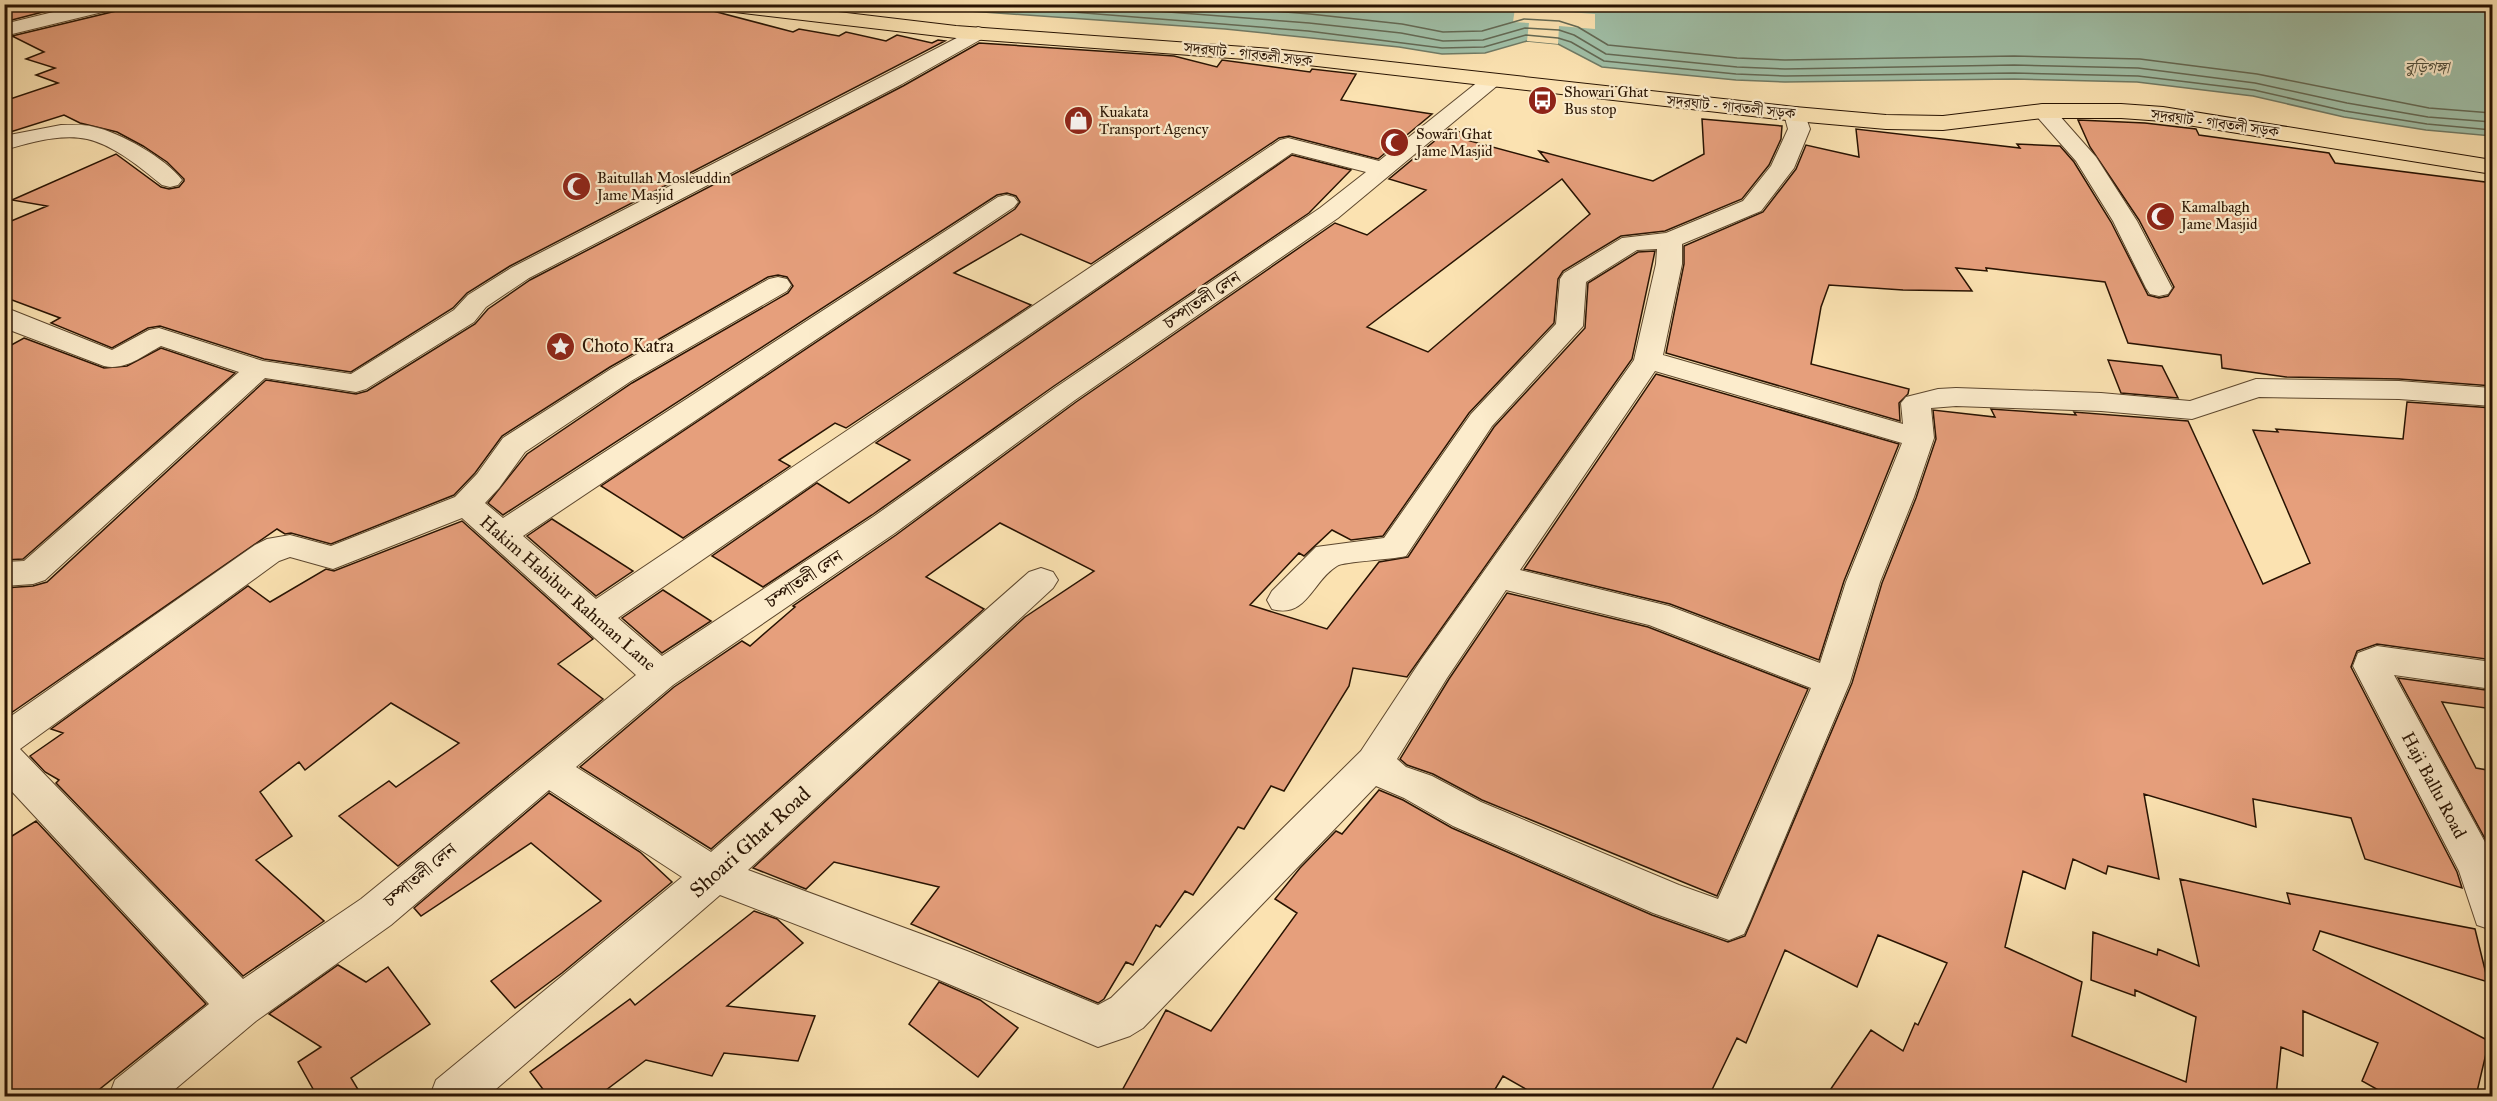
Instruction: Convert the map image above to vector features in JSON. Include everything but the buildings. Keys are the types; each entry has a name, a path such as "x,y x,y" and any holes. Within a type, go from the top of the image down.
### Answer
{"highway":[{"name":"সদরঘাট - গাবতলী সড়ক","path":"718,4 864,23 1209,49 1795,114 1886,122 1943,123 2043,111 2088,110 2163,114 2493,167"}],"street":[{"path":"4,30 112,4"},
{"path":"4,315 17,323 114,360 159,336 259,369 356,383 464,316 477,301 520,273 896,80 978,33"},
{"name":"চম্পাতলী লেন","path":"132,1096 240,1006 376,912 660,675 884,525 1065,394 1329,213 1491,81"},
{"path":"2043,111 2085,157 2126,221 2159,288"},
{"path":"1284,600 1328,555 1394,548 1481,420 1529,366 1569,326 1573,279 1631,243 1670,240 1752,207 1782,168 1799,129 1795,114"},
{"path":"4,143 77,131 93,133 125,149 170,180"},
{"path":"595,617 1288,145 1383,170"},
{"path":"501,534 1006,202"},
{"path":"547,769 714,875 952,965 1098,1026 1114,1021 1127,1013 1375,762 1434,669 1648,360 1669,264 1670,240"},
{"name":"Hakim Habibur Rahman Lane","path":"660,675 466,504 488,481 514,445 621,375 778,285"},
{"path":"1648,360 1919,438"},
{"path":"4,574 33,572 259,369"},
{"path":"1375,762 1392,778 1418,787 1467,814 1668,900 1729,921 1832,682 1863,582 1898,497 1919,438 1916,403 1938,398 2102,402 2192,410 2256,388 2399,390 2493,397"},
{"path":"4,741 267,553 279,547 290,546 333,558 466,504"},
{"path":"1499,577 1657,615 1832,682"},
{"name":"Shoari Ghat Road","path":"453,1096 714,875 1041,580"},
{"name":"Haji Ballu Road","path":"2493,675 2377,659 2371,662 2371,666 2479,869 2493,912"},
{"path":"4,757 240,1006"}],"water":[{"name":"বুড়িগঙ্গা","path":"885,5 2492,5 2492,136 2426,130 2344,117 2253,96 2137,82 2014,79 1785,82 1736,80 1602,67 1558,44 1527,41 1485,53 1442,54 1399,47 1225,29"}],"pier":[{"path":"1515,8 1595,14 1595,29 1559,26 1558,44 1527,41 1529,23 1513,22"}],"place":[{"name":"Showari Ghat Bus stop","path":"1543,101"},
{"name":"Kuakata Transport Agency","path":"1078,121"},
{"name":"Sowari Ghat Jame Masjid","path":"1395,143"},
{"name":"Baitullah Mosleuddin Jame Masjid","path":"576,187"},
{"name":"Kamalbagh Jame Masjid","path":"2160,216"},
{"name":"Choto Katra","path":"561,346"}]}
